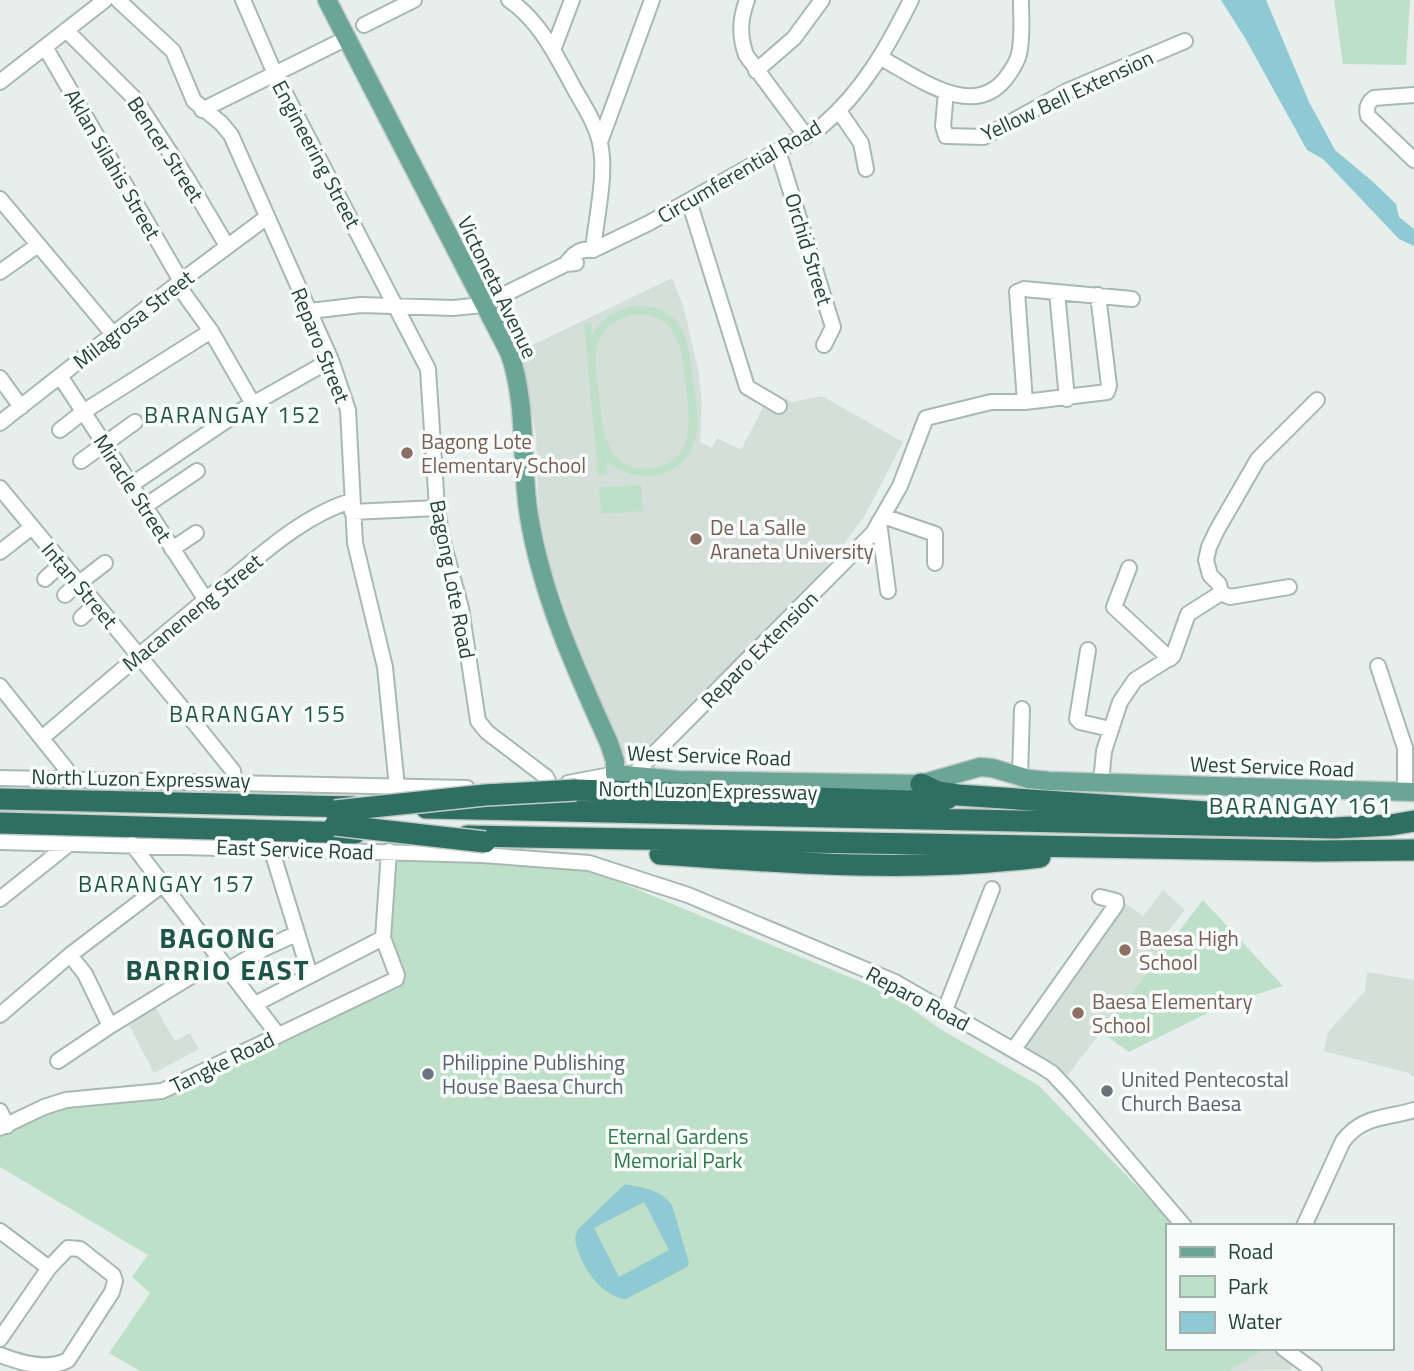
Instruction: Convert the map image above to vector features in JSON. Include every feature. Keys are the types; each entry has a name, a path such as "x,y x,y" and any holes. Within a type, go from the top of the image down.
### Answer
{"highway":[{"path":"0,818 335,818 485,795 576,790 938,792 1391,825"},
{"path":"0,801 335,818 485,842 809,864 992,863 1122,846"},
{"name":"North Luzon Expressway","path":"0,801 1322,828 1391,825 1414,821"},
{"path":"0,823 614,841 1122,846 1330,852 1414,850"}],"main road":[{"name":"Victoneta Avenue","path":"327,0 509,352 521,410 529,517 545,588 563,637 623,776"},
{"name":"West Service Road","path":"623,776 914,792 980,767 1049,781 1409,792"}],"street":[{"path":"0,82 105,0"},
{"name":"Reparo Street","path":"118,0 173,51 194,101 207,108 231,135 331,360 348,410 351,507 355,543 385,667 397,787"},
{"name":"Engineering Street","path":"243,0 275,74 396,305"},
{"path":"364,24 414,0"},
{"path":"509,0 522,9 553,50 600,142 601,165 593,250"},
{"path":"553,50 572,0"},
{"path":"600,142 652,0"},
{"path":"747,0 740,28 746,55 806,136"},
{"path":"756,71 794,38 822,0"},
{"name":"Circumferential Road","path":"310,311 361,305 453,308 483,305 566,264 572,255 585,248 593,250 649,223 806,136 839,111 881,58 911,0"},
{"path":"881,58 946,92 972,96 996,89 1013,69 1019,56 1021,0"},
{"name":"Bencer Street","path":"66,30 138,103 188,180 226,246"},
{"path":"207,108 345,39"},
{"name":"Yellow Bell Extension","path":"946,92 943,126 946,136 984,137 1067,91 1185,41"},
{"name":"Aklan Silahis Street","path":"45,47 179,282 253,404"},
{"path":"1414,95 1374,98 1366,110 1368,116 1414,160"},
{"path":"839,111 860,143 866,169"},
{"name":"Orchid Street","path":"778,151 833,327 824,345"},
{"path":"0,199 113,334"},
{"path":"689,201 747,387 779,406"},
{"name":"Milagrosa Street","path":"0,423 179,282 267,217"},
{"path":"0,272 38,245"},
{"path":"1025,402 1017,292 1024,289 1132,299"},
{"path":"1057,292 1067,399"},
{"name":"Reparo Extension","path":"623,776 873,533 900,486 926,418 991,402 1067,399 1107,392 1109,386 1098,296"},
{"name":"Bagong Lote Road","path":"396,305 430,376 437,508 442,539 461,608 478,721 487,732 542,773 550,785"},
{"path":"60,430 83,412 211,331"},
{"path":"131,485 253,404 331,360"},
{"name":"Miracle Street","path":"60,376 206,600"},
{"path":"0,378 20,407"},
{"path":"1220,593 1219,584 1210,575 1206,560 1217,530 1258,459 1317,400"},
{"path":"81,461 135,422"},
{"path":"145,506 197,471"},
{"name":"Intan Street","path":"0,488 233,771 236,782"},
{"name":"Macaneneng Street","path":"42,738 206,600 299,527 328,510 351,507 437,508"},
{"path":"888,590 881,519 935,534 934,563"},
{"path":"0,552 32,527"},
{"path":"172,549 196,533"},
{"path":"65,595 105,563"},
{"path":"45,579 62,564"},
{"path":"1129,568 1114,607 1170,659"},
{"path":"1220,593 1230,597 1289,587"},
{"path":"1101,783 1104,751 1116,709 1135,680 1170,659 1188,614 1220,593"},
{"path":"81,618 96,604"},
{"path":"1088,650 1077,719 1110,729"},
{"path":"1378,666 1405,748 1409,792"},
{"path":"0,686 67,770 70,778"},
{"path":"1020,777 1022,709"},
{"name":"West Service Road","path":"0,778 492,788 550,785 623,776"},
{"name":"East Service Road","path":"0,842 482,855 589,863"},
{"path":"0,899 69,844"},
{"path":"132,844 278,1035"},
{"path":"271,848 310,975"},
{"path":"255,1004 383,938 389,852"},
{"name":"Reparo Road","path":"589,863 688,895 895,982 1014,1049 1052,1073 1182,1224"},
{"path":"0,1015 70,955 162,885"},
{"path":"945,1010 992,889"},
{"path":"1014,1049 1116,905 1116,901 1100,897"},
{"path":"58,1061 110,1026 224,965 296,934"},
{"name":"Tangke Road","path":"4,1127 44,1107 66,1100 162,1091 396,979 397,975 383,938"},
{"path":"70,955 85,974 110,1026"},
{"path":"1305,1224 1343,1141 1352,1129 1361,1123 1414,1110"},
{"path":"0,1111 4,1127"},
{"path":"0,1231 49,1268"},
{"path":"0,1339 49,1268 68,1248 80,1249 113,1275 115,1281 112,1292 68,1360 50,1368 18,1362 0,1355"},
{"path":"1286,1350 1314,1371"}],"shaded area":[{"name":"De La Salle Araneta University","path":"672,278 684,309 699,373 702,405 700,442 712,448 717,438 741,450 771,392 792,402 822,396 903,442 864,517 824,571 638,761 630,760 622,751 581,658 549,562 539,513 536,435 520,351"},
{"path":"1163,890 1185,910 1164,936 1170,942 1064,1080 1018,1049 1121,900 1143,916"},
{"path":"1367,972 1414,980 1414,1078 1409,1073 1324,1051 1328,1032 1365,991"},
{"path":"153,1003 175,1041 190,1033 199,1049 154,1073 126,1019"},
{"path":"1264,1350 1282,1350 1294,1360 1291,1370 1229,1371"}],"green space":[{"path":"1334,0 1410,0 1406,65 1343,64"},
{"path":"631,306 663,311 674,319 687,342 697,412 696,436 683,461 659,474 632,474 607,461 607,474 598,475 584,323 591,322 592,334 608,316","holes":["632,315 648,316 669,326 680,346 688,423 684,447 677,457 667,464 653,468 637,468 625,464 609,446 602,420 596,353 599,340 613,324"]},
{"path":"641,485 643,511 601,514 599,487"},
{"name":"Eternal Gardens Memorial Park","path":"393,858 585,868 893,995 940,1029 1038,1085 1174,1224 1166,1224 1166,1350 1264,1350 1229,1371 140,1371 109,1353 150,1293 132,1277 148,1255 0,1167 0,1132 48,1111 84,1104 164,1097 400,980 388,945"},
{"path":"1203,900 1283,986 1226,1004 1129,1052 1101,1032"}],"water":[{"path":"1221,0 1266,0 1309,102 1335,150 1396,204 1399,217 1414,229 1414,246 1399,239 1323,159 1307,150"},
{"path":"625,1184 651,1190 672,1205 689,1263 687,1267 626,1299 616,1297 599,1285 586,1267 575,1238 578,1229","holes":["644,1202 669,1250 619,1277 594,1228"]}],"place":[{"name":"Bagong Lote Elementary School","path":"407,453"},
{"name":"De La Salle Araneta University","path":"696,539"},
{"name":"Baesa High School","path":"1125,950"},
{"name":"Baesa Elementary School","path":"1078,1013"},
{"name":"Philippine Publishing House Baesa Church","path":"428,1074"},
{"name":"United Pentecostal Church Baesa","path":"1107,1091"}],"district":[{"name":"BARANGAY 152","path":"233,414"},
{"name":"BARANGAY 155","path":"258,713"},
{"name":"BARANGAY 161","path":"1301,805"},
{"name":"BARANGAY 157","path":"167,883"},
{"name":"BAGONG BARRIO EAST","path":"218,953"}]}
